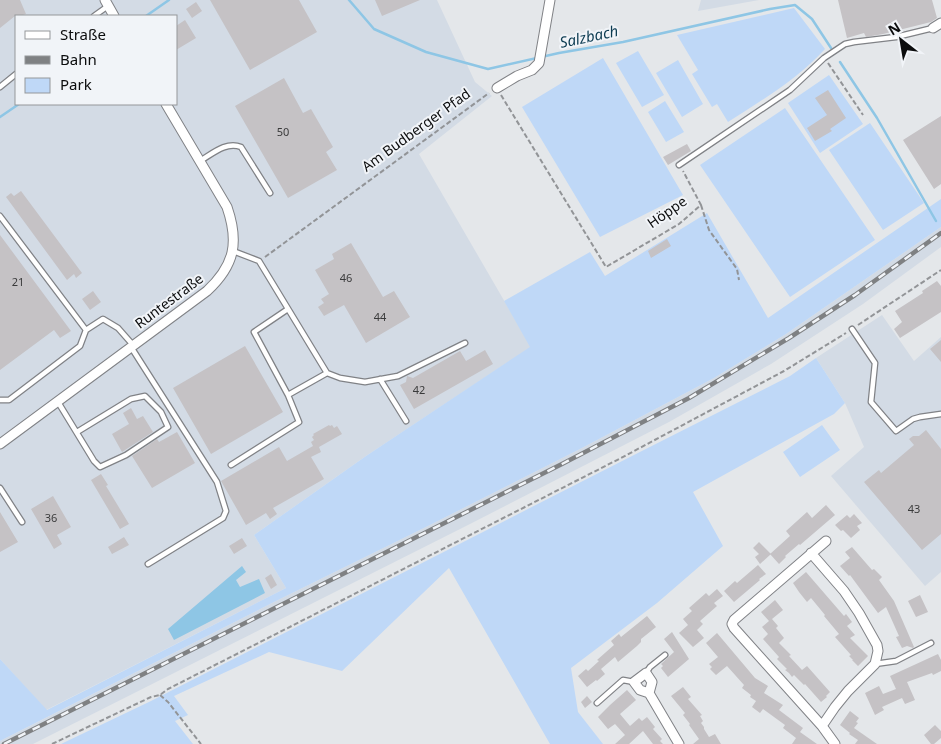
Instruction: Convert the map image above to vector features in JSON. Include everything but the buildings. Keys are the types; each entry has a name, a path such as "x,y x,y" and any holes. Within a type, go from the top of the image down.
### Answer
{"street":[{"path":"497,88 517,76 532,70 539,63 550,0"},
{"path":"107,3 113,15"},
{"name":"Runtestraße","path":"0,444 207,291 218,281 226,268 233,251 235,237 227,207 167,105"},
{"path":"826,541 734,620 732,624 822,726 835,744"},
{"path":"812,553 844,591 859,613 877,645 878,651 875,664 848,691 822,726"},
{"path":"649,692 640,690 634,682 646,673 652,682 649,692 679,744"}],"lane":[{"path":"95,15 107,3"},
{"path":"679,165 769,106 790,90 824,58 845,44 896,36 937,26"},
{"path":"0,86 15,75"},
{"path":"200,161 225,146 236,145 241,147 270,193"},
{"path":"0,216 86,330"},
{"path":"233,251 259,262 327,373 340,378 365,382 398,376 465,343"},
{"path":"231,466 298,422 288,395 254,332 288,309"},
{"path":"0,400 9,400 80,346 86,330 103,319 118,328 132,346 217,482 226,510 223,518 148,564"},
{"path":"852,329 875,363 871,402 896,431 920,416 941,414"},
{"path":"288,395 327,373"},
{"path":"380,379 406,421"},
{"path":"58,402 76,432 94,461 100,467 126,455 168,427 161,412 145,396 130,399 76,432"},
{"path":"0,488 22,522"},
{"path":"875,664 896,661 931,643"},
{"path":"646,673 664,655"},
{"path":"597,702 624,680 634,682"}],"path":[{"path":"824,58 863,115"},
{"name":"Höppe","path":"497,88 606,267 679,224 701,205 679,165"},
{"name":"Am Budberger Pfad","path":"259,262 497,88"},
{"path":"701,205 709,230 737,269 739,280"},
{"path":"52,744 151,697 160,696 168,689 630,453 784,371 941,270"},
{"path":"160,696 168,702 201,744"}],"shaded area":[{"path":"0,0 437,0 475,82 492,96 419,154 531,347 366,456 254,535 286,588 46,710 0,659"},
{"path":"701,0 759,0 698,11"},
{"path":"941,227 941,247 863,304 771,364 669,422 33,744 0,744 0,741 582,448 714,378 786,334"},
{"path":"882,315 914,361 941,337 941,572 925,586 831,476 864,447 845,403 816,358"},
{"path":"242,566 246,572 236,580 240,587 259,579 265,593 174,640 168,629"}],"green space":[{"path":"794,8 825,49 803,70 767,97 728,122 717,104 712,107 692,74 698,70 677,35"},
{"path":"638,51 664,95 642,107 616,63"},
{"path":"603,58 683,195 600,237 522,107"},
{"path":"678,60 703,104 682,117 656,73"},
{"path":"829,75 863,124 820,153 788,103"},
{"path":"665,101 684,132 666,142 648,112"},
{"path":"785,108 875,240 790,297 700,165"},
{"path":"870,123 924,203 883,230 829,150"},
{"path":"941,199 941,227 786,334 714,378 582,448 0,741 0,659 47,710 286,588 254,535 366,456 530,347 504,301 590,252 605,276 707,213 768,318"},
{"path":"816,358 845,403 834,414 693,492 723,546 657,603 571,668 578,712 603,744 550,744 449,568 342,671 269,652 174,696 188,715 175,721 193,744 61,744 151,701 790,376"},
{"path":"822,425 840,450 800,477 783,452"}],"waterway":[{"path":"147,15 169,0"},
{"name":"Salzbach","path":"349,0 374,29 426,52 488,69 795,5 812,19 831,48"},
{"name":"Salzbach","path":"840,62 877,118 936,221"},
{"path":"0,117 18,105"}],"railway":[{"path":"4,744 562,464 689,398 789,338 855,295 941,233"}]}
